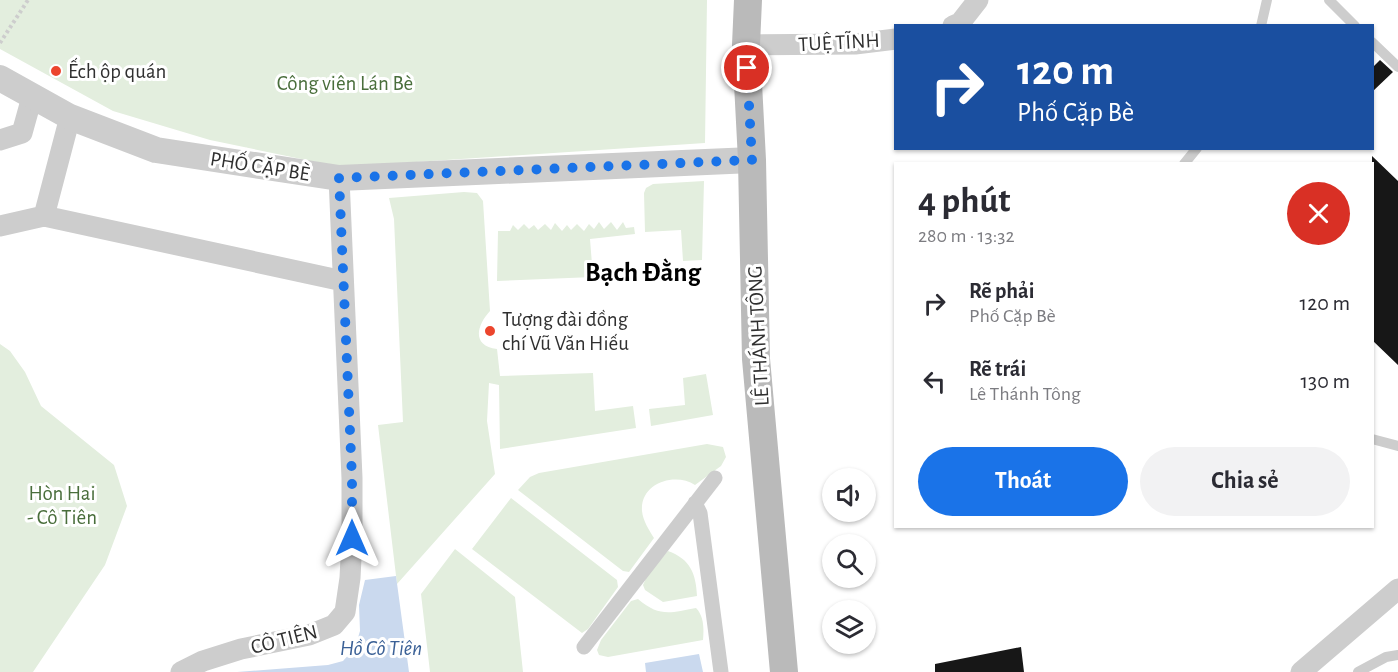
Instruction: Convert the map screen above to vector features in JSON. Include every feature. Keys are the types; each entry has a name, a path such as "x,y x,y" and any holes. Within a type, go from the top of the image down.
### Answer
{"main road":[{"name":"LÊ THÁNH TÔNG","path":"748,0 746,45 752,160 756,359 784,672"}],"street":[{"path":"958,24 978,0"},
{"name":"TUỆ TĨNH","path":"746,45 855,44 894,39"},
{"name":"PHỐ CẶP BÈ","path":"0,78 70,117 156,150 339,178 752,160"},
{"path":"0,140 22,133 33,98"},
{"path":"44,216 70,117"},
{"name":"CÔ TIÊN","path":"182,672 203,661 241,649 309,635 334,625 345,612 350,578 352,511 339,178"},
{"path":"0,226 44,216 343,281"},
{"path":"584,647 715,478"},
{"path":"695,503 700,513 721,672"},
{"path":"1301,672 1398,590"}],"lane":[{"path":"1261,24 1267,0"},
{"path":"1329,0 1353,24"},
{"path":"1374,44 1398,67"},
{"path":"1186,162 1195,150"},
{"path":"1374,440 1398,446"},
{"path":"1358,672 1386,657 1398,655"}],"path":[{"path":"0,43 28,0"}],"green space":[{"name":"Công viên Lán Bè","path":"0,0 707,0 705,143 340,167 210,140 113,111 0,49"},
{"path":"704,181 702,260 683,261 681,230 645,232 644,193 646,188 653,184"},
{"path":"477,193 483,201 490,311 482,322 479,334 483,344 497,349 500,376 593,373 595,411 633,406 636,428 500,449 499,385 489,383 487,421 495,474 397,584 378,425 403,422 394,219 389,198"},
{"path":"599,222 604,229 611,222 617,230 623,222 626,228 634,227 635,234 590,239 593,277 497,281 498,231 510,231 513,225 518,230 524,224 529,229 534,225 538,230 545,224 551,230 555,223 562,231 567,225 571,230 577,224 584,231 589,224 594,229"},
{"name":"Hòn Hai - Cô Tiên","path":"0,344 10,351 25,372 41,406 114,465 127,506 105,565 33,672 0,672"},
{"path":"706,374 713,415 651,426 649,409 685,405 683,378"},
{"path":"707,444 723,447 726,457 721,466 695,485 687,481 669,480 653,487 647,493 642,511 646,525 654,538 629,572 623,571 518,490 530,477 539,473"},
{"path":"511,498 617,580 618,587 588,629 582,633 472,549"},
{"path":"455,549 515,597 523,672 430,672 421,594"},
{"path":"668,551 687,563 695,580 697,596 663,602 645,590 643,585 648,574"},
{"path":"638,599 652,609 665,612 696,608 702,619 703,640 608,657 599,655 597,650 601,640 631,601"}],"water":[{"name":"Hồ Cô Tiên","path":"396,576 409,672 237,672 328,665 343,661 352,651 360,631 359,605 365,580"},
{"path":"699,654 703,672 646,672 645,663"}],"building":[{"path":"1380,60 1393,72 1374,90 1374,66"},
{"path":"1372,156 1398,181 1398,365 1374,342 1374,162 1372,162"},
{"path":"1021,647 1024,672 935,672 935,664"}],"place":[{"name":"Ếch ộp quán","path":"56,71"},
{"name":"Tượng đài đồng chí Vũ Văn Hiếu","path":"490,331"}],"district":[{"name":"Bạch Đằng","path":"643,272"}],"route":[{"path":"352,538 352,478 339,178 752,160 747,68"}]}
